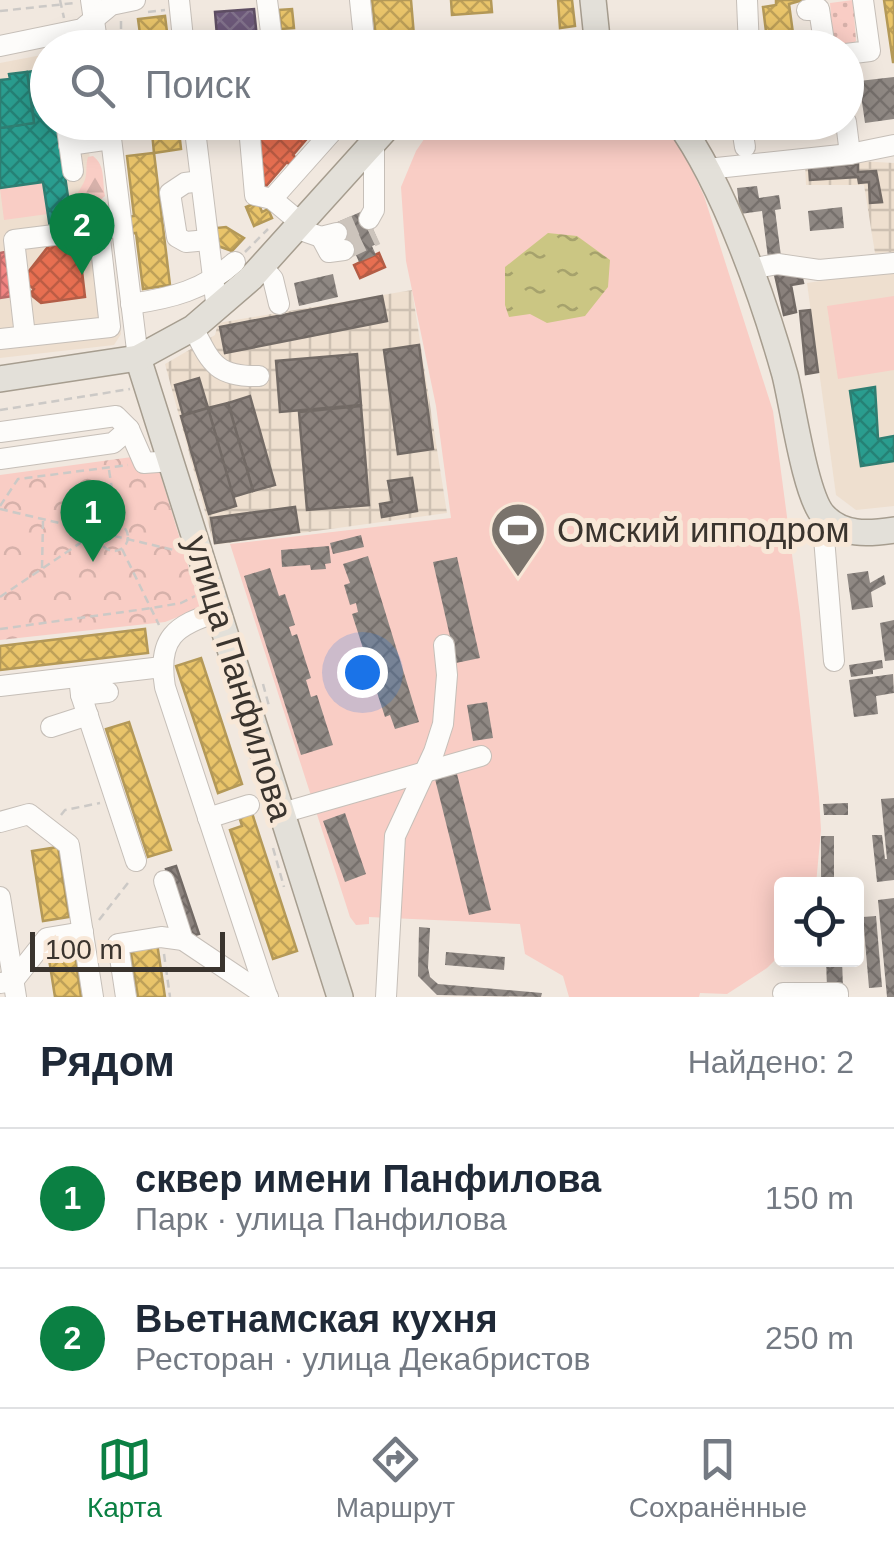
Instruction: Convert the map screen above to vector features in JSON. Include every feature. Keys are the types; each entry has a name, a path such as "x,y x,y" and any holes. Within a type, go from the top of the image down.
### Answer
{"main road":[{"path":"594,0 596,30"},
{"path":"0,379 138,358 192,328 309,226 372,140"},
{"path":"689,140 707,169 749,269 784,371 815,503 822,513 847,530 894,530"},
{"name":"улица Панфилова","path":"138,358 172,460 209,603 282,813 340,997"}],"street":[{"path":"267,0 271,30"},
{"path":"360,0 363,30"},
{"path":"747,0 748,30"},
{"path":"863,0 870,51 864,52"},
{"path":"179,4 182,30"},
{"path":"78,30 92,7 138,7"},
{"path":"806,10 818,8 822,30"},
{"path":"0,46 30,40"},
{"path":"68,140 73,171"},
{"path":"69,145 84,140"},
{"path":"111,140 138,358"},
{"path":"196,140 217,310"},
{"path":"250,140 256,195 309,226 331,140"},
{"path":"373,222 380,140"},
{"path":"743,140 744,147"},
{"path":"848,140 850,154"},
{"path":"707,169 894,146"},
{"path":"201,181 185,183 170,193 177,238 186,242 208,240"},
{"path":"25,336 20,293 7,241 100,237 122,227"},
{"path":"0,339 110,327 100,237"},
{"path":"131,304 173,298 213,282 236,262"},
{"path":"749,269 778,264 819,270 894,263"},
{"path":"262,266 273,279 278,304"},
{"path":"192,328 221,371 259,376"},
{"path":"0,432 112,416 128,430 144,463 172,460"},
{"path":"0,460 113,442 128,430"},
{"path":"822,513 834,661"},
{"path":"209,603 168,641 162,668 267,997"},
{"path":"386,997 395,836 443,724 447,674 444,645"},
{"path":"50,727 83,696 162,668"},
{"path":"0,686 83,696 108,692"},
{"path":"83,696 136,861"},
{"path":"282,813 481,756"},
{"path":"208,818 249,804"},
{"path":"0,822 29,814 69,846 93,997"},
{"path":"164,881 184,940"},
{"path":"0,897 10,987"},
{"path":"10,987 47,938 82,932"},
{"path":"126,997 118,944 161,937 184,940 267,997"},
{"path":"783,993 838,993 838,997"}],"path":[{"path":"49,0 54,5"},
{"path":"61,2 65,22"},
{"path":"0,10 61,2 92,7"},
{"path":"138,7 179,4"},
{"path":"236,262 309,226"},
{"path":"97,383 98,394"},
{"path":"0,410 126,388 136,390"},
{"path":"144,463 18,479 0,508 188,554"},
{"path":"109,468 118,523"},
{"path":"42,568 43,519"},
{"path":"0,598 107,524 118,523 126,529 128,540 122,549"},
{"path":"98,532 105,548 122,549"},
{"path":"122,549 152,608"},
{"path":"0,628 182,603 209,603"},
{"path":"48,829 65,810 116,799"},
{"path":"82,932 92,928 137,872 136,861"},
{"path":"161,937 170,997"}],"shaded area":[{"path":"30,57 30,140 87,140 99,224 110,235 121,334 114,345 0,358 0,63"},
{"path":"894,163 894,252 875,253 864,185 806,185 805,164"},
{"path":"894,270 894,506 856,510 836,495 807,283"},
{"path":"412,290 447,513 214,545 165,364 215,335 218,323"}],"green space":[{"path":"853,0 855,30 825,30 823,15 831,14 830,3"},
{"name":"Омский ипподром","path":"423,140 675,140 704,196 773,411 800,615 821,830 817,877 774,877 774,961 727,994 569,997 563,976 525,954 520,924 369,917 369,924 356,925 350,917 230,544 451,518 436,406 406,261 401,187"},
{"path":"93,156 103,174 105,196 98,202 101,219 79,229 73,204 85,179 88,157"},
{"path":"43,182 48,214 4,220 0,188"},
{"path":"894,296 894,370 838,379 827,306"},
{"path":"154,454 201,608 165,622 0,640 0,475"}],"water":[{"path":"548,233 577,236 610,260 608,287 585,316 547,323 530,314 509,317 505,305 505,267"}],"building: Жильё":[{"path":"372,0 411,0 414,30 375,30"},
{"path":"451,0 491,0 492,12 452,15"},
{"path":"558,0 572,0 575,26 560,28"},
{"path":"776,0 803,0 789,4 793,30 766,30 763,7 776,5"},
{"path":"884,0 894,0 894,62 893,62"},
{"path":"292,9 294,28 281,29 279,10"},
{"path":"165,16 167,30 140,30 138,19"},
{"path":"153,140 180,140 181,149 154,153"},
{"path":"154,153 170,285 143,289 136,233 129,234 127,217 134,216 127,156"},
{"path":"258,202 262,212 268,209 272,218 254,226 246,207"},
{"path":"226,227 244,238 232,251 218,246 216,228"},
{"path":"145,629 148,653 0,670 0,646"},
{"path":"201,658 242,784 218,793 176,666"},
{"path":"129,722 171,850 148,857 106,729"},
{"path":"251,810 297,951 273,959 230,830 242,826 238,813"},
{"path":"58,847 69,917 43,921 32,851"},
{"path":"157,943 165,997 138,997 130,947"},
{"path":"75,955 81,997 55,997 49,959"}],"building: Торговля":[{"path":"257,140 306,140 290,165 287,162 261,192"},
{"path":"54,239 80,254 85,297 41,303 30,294 34,289 22,280"},
{"path":"379,253 385,267 360,278 354,265"}],"building: Офисы":[{"path":"254,9 256,30 216,30 215,12"}],"building: Школы":[{"path":"27,72 30,124 0,128 0,80 10,79 9,74"},
{"path":"30,124 30,140 60,140 72,224 50,228 43,182 0,188 0,128"},
{"path":"875,387 878,439 894,436 894,461 861,466 850,391"}],"building: Медицина":[{"path":"5,252 13,296 0,298 0,253"}],"building: Промзона":[{"path":"858,164 858,172 876,171 882,202 870,203 869,182 859,183 858,177 810,180 809,167"},
{"path":"774,270 800,270 803,283 791,285 796,312 784,315"},
{"path":"382,296 387,321 225,353 220,327"},
{"path":"810,310 818,372 806,374 800,311"},
{"path":"419,345 433,449 398,454 384,350"},
{"path":"357,354 361,405 280,412 276,361"},
{"path":"199,378 208,408 183,415 175,385"},
{"path":"250,396 275,485 253,491 228,403"},
{"path":"228,403 253,491 233,497 208,408"},
{"path":"361,406 369,505 307,510 299,412"},
{"path":"208,408 236,506 209,514 181,416"},
{"path":"412,478 417,511 382,517 380,504 392,502 388,481"},
{"path":"295,507 299,532 215,543 211,518"},
{"path":"176,866 199,934 188,937 166,869"}],"building: Прочее":[{"path":"894,77 894,119 865,123 864,80"},
{"path":"757,186 759,198 779,195 781,209 775,210 781,256 768,258 762,211 740,214 737,188"},
{"path":"842,207 844,228 810,231 808,211"},
{"path":"365,210 379,243 372,246 376,255 359,262 355,253 347,256 333,224"},
{"path":"333,274 338,297 299,306 294,283"},
{"path":"361,535 364,547 333,554 330,543"},
{"path":"329,546 331,563 325,564 326,569 311,570 310,565 282,567 281,550"},
{"path":"368,556 419,722 395,729 390,715 385,717 371,674 377,672 370,670 352,614 358,612 356,603 350,605 344,585 350,583 343,564"},
{"path":"457,557 480,658 456,663 433,562"},
{"path":"270,568 279,596 285,594 295,625 289,627 292,636 297,634 311,678 306,680 311,697 317,695 333,745 301,755 244,576"},
{"path":"868,571 870,583 884,575 886,584 871,592 873,607 852,610 847,574"},
{"path":"894,620 894,660 885,661 880,623"},
{"path":"882,660 883,668 873,670 873,674 851,677 849,665"},
{"path":"893,674 894,693 876,696 878,714 854,717 849,680"},
{"path":"487,702 493,738 473,741 467,705"},
{"path":"457,774 491,910 469,915 435,779"},
{"path":"894,798 894,880 877,882 872,835 882,835 887,859 881,799"},
{"path":"848,803 848,815 824,815 823,804"},
{"path":"345,813 366,874 345,882 323,821"},
{"path":"821,836 834,836 834,877 821,877"},
{"path":"894,898 894,997 887,997 878,900"},
{"path":"876,916 882,987 869,988 864,917"},
{"path":"419,927 430,928 428,968 430,977 438,984 542,993 541,997 437,995 418,976"},
{"path":"446,952 505,957 504,970 445,965"},
{"path":"826,967 842,967 843,988 827,988"}],"tunnel":[{"path":"337,233 369,219"},
{"path":"344,250 376,235"}],"place":[{"name":"Вьетнамская кухня","path":"82,275"},
{"name":"сквер имени Панфилова","path":"93,562"},
{"name":"Омский ипподром","path":"518,579"}]}
